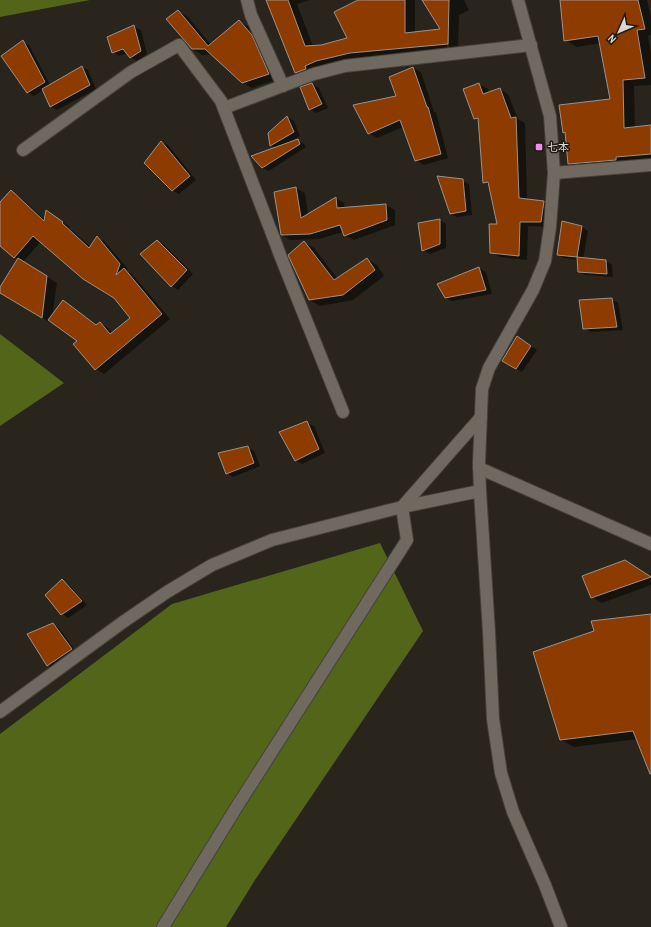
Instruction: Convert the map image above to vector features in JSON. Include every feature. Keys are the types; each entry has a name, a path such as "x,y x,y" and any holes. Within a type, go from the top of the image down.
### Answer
{"street":[{"path":"247,0 251,15 283,86"},
{"path":"518,0 550,116 554,173 550,227 545,262 533,290 489,368 482,389 479,468 480,491 493,719 501,773 513,812 545,885 561,927"},
{"path":"23,150 132,72 179,45 224,108 280,255 343,412"},
{"path":"224,108 314,74 345,66 531,45"},
{"path":"554,173 651,165"},
{"path":"163,927 232,815 407,540 402,507 481,417"},
{"path":"479,468 651,544"},
{"path":"0,712 123,622 167,592 212,565 272,540 402,507 480,491"}],"green space":[{"path":"0,0 90,0 0,17"},
{"path":"0,334 64,383 0,426"},
{"path":"380,543 423,631 255,880 226,927 0,927 0,734 172,604"}],"building":[{"path":"266,0 288,0 305,46 321,45 347,38 334,12 358,0 405,0 405,33 440,29 422,0 449,0 448,44 350,53 316,61 305,66 306,69 295,73"},
{"path":"560,0 638,0 645,29 637,30 645,78 623,80 624,128 651,125 651,154 616,157 616,160 568,164 565,132 563,133 559,105 610,99 598,36 564,41"},
{"path":"178,10 208,46 239,20 252,35 269,74 242,83 205,49 192,49 166,19"},
{"path":"134,25 141,51 130,58 123,49 112,53 107,37"},
{"path":"23,40 45,82 27,93 1,56"},
{"path":"82,66 90,85 50,107 42,89"},
{"path":"413,67 428,107 441,154 415,161 400,120 368,134 353,105 396,96 389,77"},
{"path":"312,83 322,104 309,110 300,87"},
{"path":"479,83 483,94 500,88 511,118 516,117 519,198 544,201 541,222 520,222 519,256 490,253 489,224 497,224 488,182 483,183 478,118 474,119 463,89"},
{"path":"287,116 294,132 270,146 268,133"},
{"path":"298,139 300,144 262,168 251,156"},
{"path":"161,141 190,176 172,191 144,163"},
{"path":"437,176 463,179 466,211 450,214"},
{"path":"296,187 301,218 336,197 337,208 386,204 387,220 344,236 340,225 310,234 281,235 274,192"},
{"path":"11,190 44,221 46,210 63,222 62,223 89,248 97,236 120,264 116,275 124,268 162,314 95,370 73,344 77,341 48,320 63,300 96,325 100,322 110,334 130,318 114,298 83,279 33,236 14,258 0,246 0,202"},
{"path":"440,219 440,244 422,251 418,223"},
{"path":"562,221 582,226 577,257 557,255"},
{"path":"157,240 187,270 171,287 140,254"},
{"path":"304,241 334,280 367,258 375,270 343,295 309,300 288,255"},
{"path":"577,257 606,260 607,274 578,272"},
{"path":"18,258 47,276 42,318 0,293 0,287"},
{"path":"479,267 486,290 445,298 437,284"},
{"path":"612,298 617,327 583,329 579,300"},
{"path":"517,336 531,346 516,369 502,361"},
{"path":"307,421 319,449 295,461 279,432"},
{"path":"248,446 254,463 226,474 218,453"},
{"path":"625,560 651,577 591,598 582,576"},
{"path":"62,579 82,601 61,615 45,595"},
{"path":"651,614 650,774 633,731 560,740 533,652 594,631 591,621"},
{"path":"53,623 72,649 47,666 27,634"}],"place":[{"name":"七本","path":"539,147"}]}
